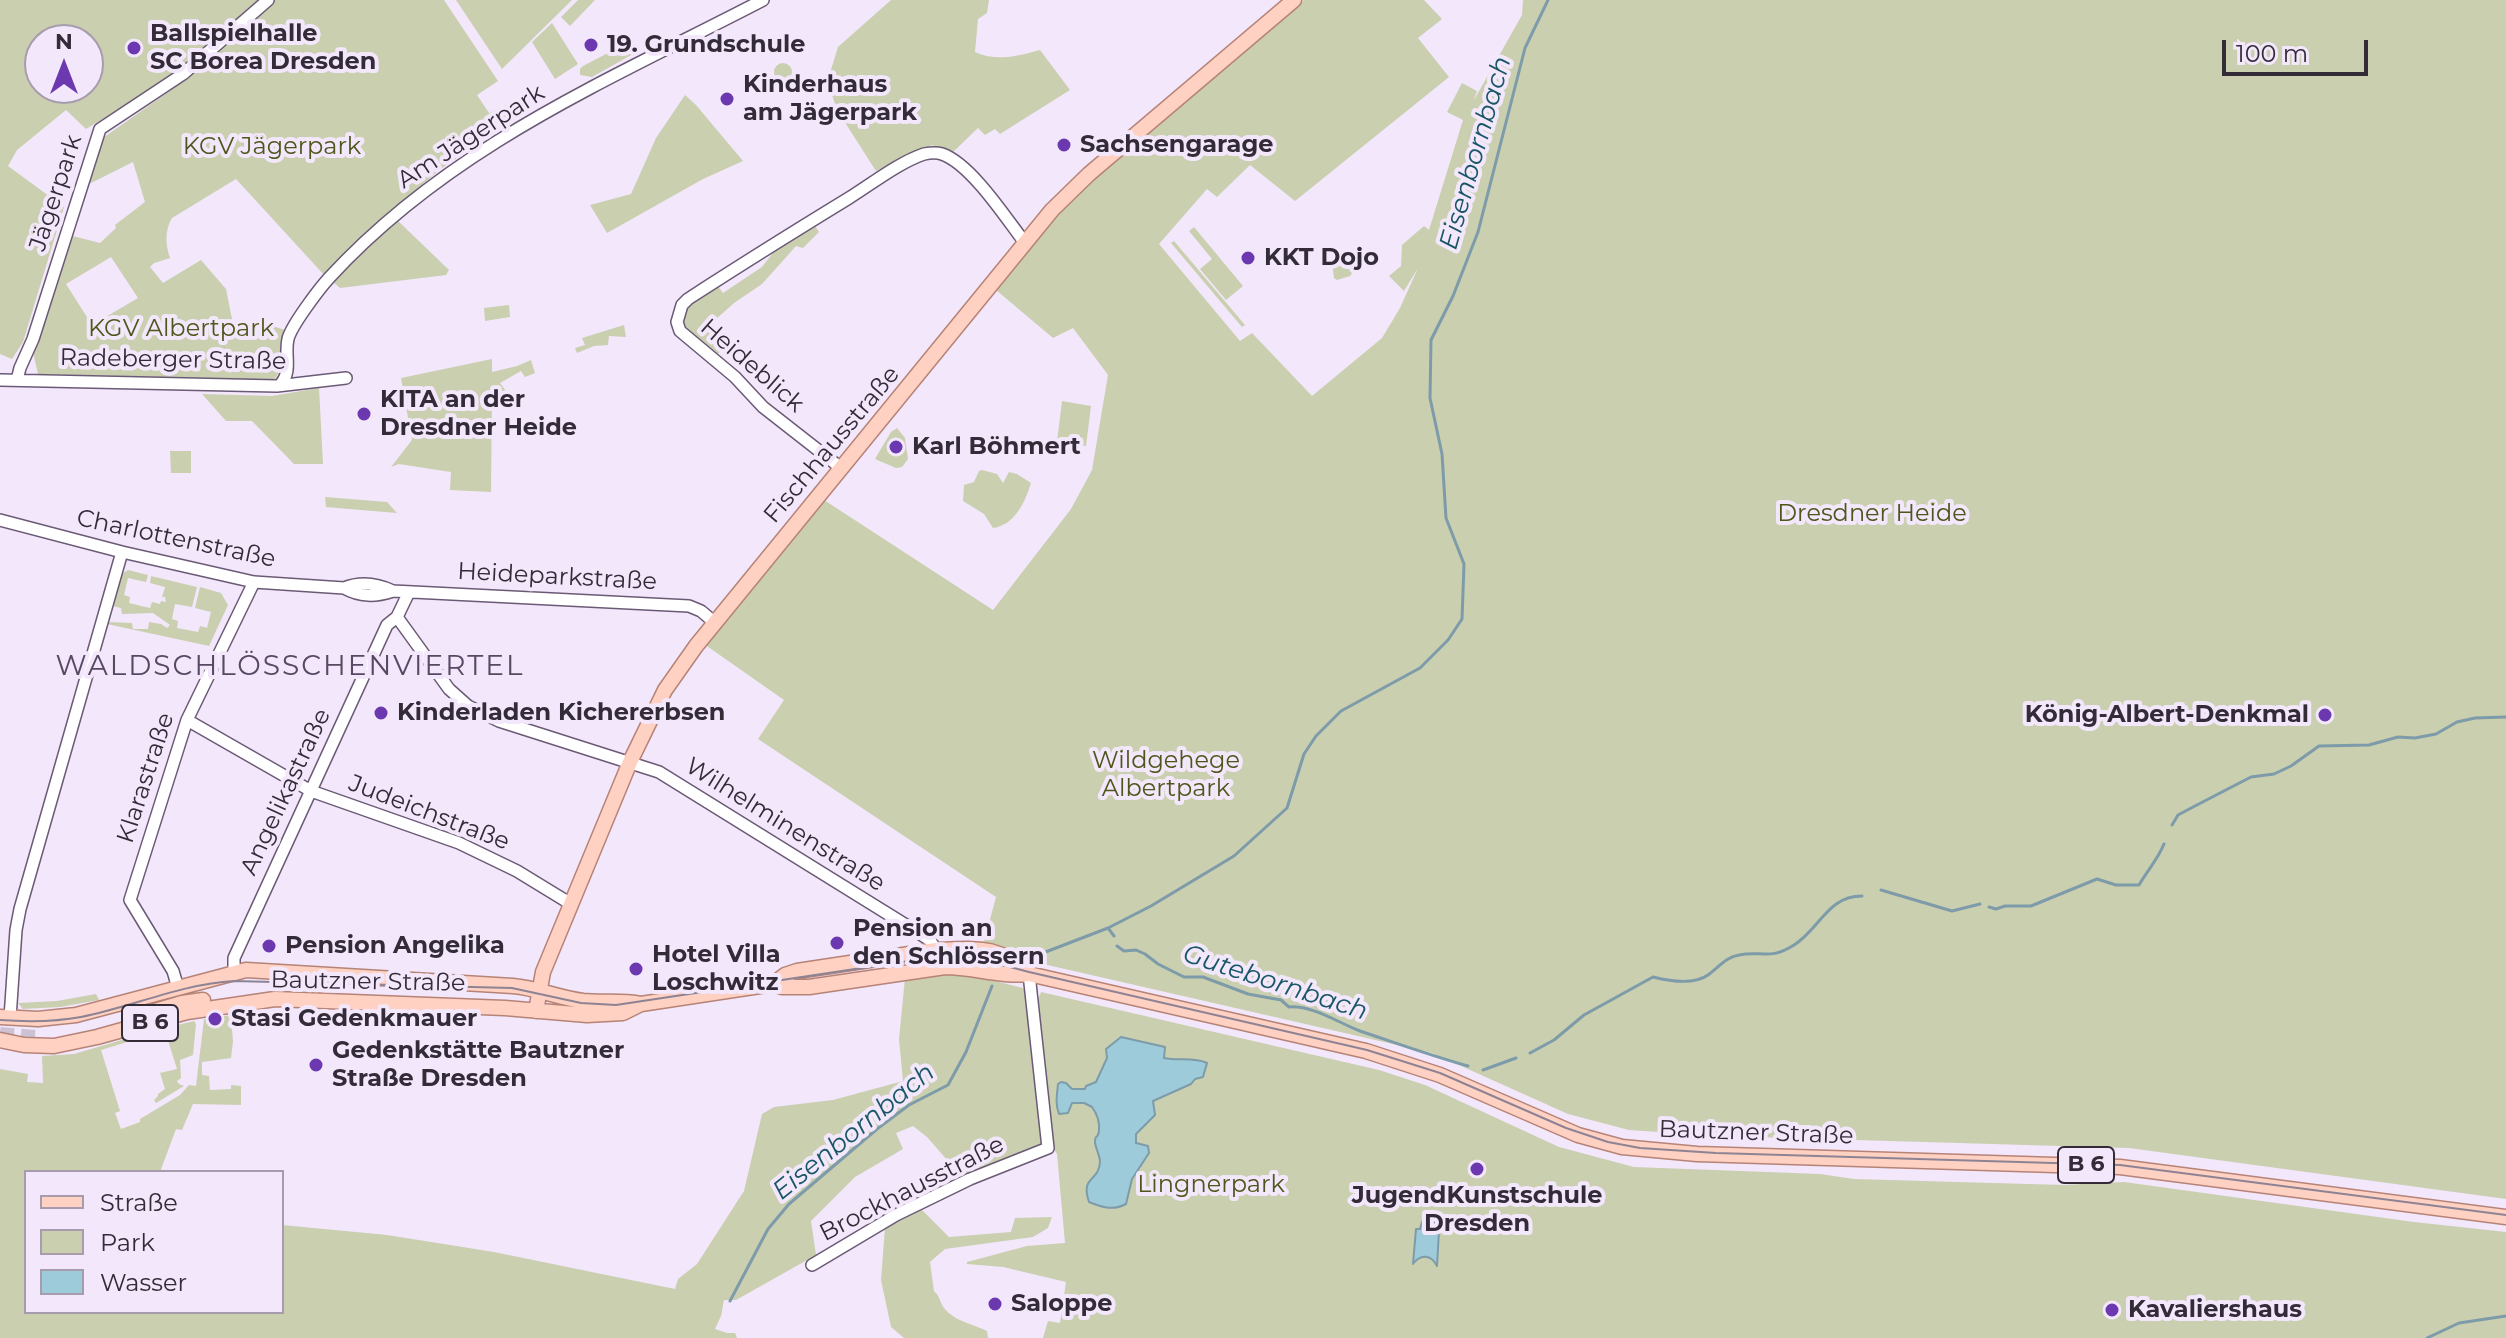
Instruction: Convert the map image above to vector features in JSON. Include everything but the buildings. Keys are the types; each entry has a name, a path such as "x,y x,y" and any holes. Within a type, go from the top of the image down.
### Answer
{"main road":[{"name":"Fischhausstraße","path":"536,1011 543,972 630,762 665,690 714,622 1052,210 1089,174 1294,0"},
{"name":"Bautzner Straße","path":"773,984 797,971 936,950 992,951 1013,959 1029,974"},
{"name":"Bautzner Straße","path":"0,1040 24,1045 55,1045 97,1037 187,1012 275,999 604,1015 623,1013 641,1004 773,984 809,987 945,967 972,968 1004,975 1029,974 1366,1051 1440,1075 1578,1135 1631,1149 2120,1167 2506,1217"},
{"name":"Bautzner Straße","path":"5,1017 38,1019 76,1015 234,972 255,970 513,986 578,1000 622,1000 641,1004"},
{"path":"36,1037 93,1029 182,1003 223,998 275,999"}],"street":[{"name":"Jägerpark","path":"17,380 100,129 183,74 268,0"},
{"name":"Am Jägerpark","path":"280,385 287,376 290,332 326,282 359,246 401,209 446,174 531,119 763,0"},
{"name":"Heideblick","path":"841,468 763,407 735,377 680,331 677,322 682,305 887,174 924,154 943,154 954,161 980,185 1025,243"},
{"name":"Radeberger Straße","path":"0,380 280,385 346,378"},
{"name":"Charlottenstraße","path":"0,520 254,582 344,588 356,584 379,584 393,591"},
{"path":"5,1017 20,909 122,552"},
{"name":"Klarastraße","path":"178,988 173,971 130,900 187,720 254,582"},
{"name":"Heideparkstraße","path":"393,591 689,606 714,622"},
{"name":"Angelikastraße","path":"234,972 234,958 387,625 397,617 409,592"},
{"name":"Wilhelminenstraße","path":"397,617 449,689 468,706 499,721 659,772 930,940 945,967"},
{"name":"Judeichstraße","path":"187,720 311,791 459,843 517,871 571,904"},
{"name":"Brockhausstraße","path":"812,1265 896,1215 957,1185 1048,1148 1029,974"}],"green space":[{"path":"0,0 262,0 181,71 86,129 66,110 17,150 8,166 64,207 23,342 12,359 0,354"},
{"path":"273,0 444,0 498,81 477,95 489,113 513,102 521,115 439,170 390,212 325,276 236,179 172,218 166,237 170,258 150,267 163,283 201,260 226,289 234,329 270,325 285,330 280,344 282,368 274,380 38,374 33,352 69,235 100,243 116,228 115,225 145,202 133,162 85,186 100,140 174,88","holes":["111,257 138,298 92,325 66,284"]},
{"path":"456,0 572,0 502,69"},
{"path":"578,0 595,0 570,26 561,17"},
{"path":"891,0 989,0 987,13 978,19 975,52 999,57 1040,50 1070,90 1000,134 995,129 985,135 978,128 952,153 932,145 876,171 837,110 830,89 830,73 838,47"},
{"name":"Dresdner Heide","path":"1304,0 1424,0 1442,19 1418,38 1449,77 1295,201 1250,165 1217,197 1207,189 1159,244 1240,341 1252,333 1312,396 1382,338 1400,308 1418,268 1404,291 1389,276 1401,266 1402,245 1424,226 1429,230 1463,120 1447,112 1462,83 1477,91 1474,100 1522,15 1523,0 2506,0 2506,1199 2129,1148 1719,1136 1629,1130 1568,1114 1432,1053 982,950 996,897 758,739 784,700 704,644 824,500 993,610 1071,509 1092,470 1108,375 1073,328 1053,338 996,290 1074,196"},
{"path":"552,23 578,64 555,79 532,42"},
{"path":"624,38 633,54 592,77 580,75 583,66 608,53"},
{"path":"783,63 792,72 783,81 774,72"},
{"path":"685,95 743,161 703,179 607,233 590,205 631,194 656,138"},
{"path":"396,219 449,270 446,275 340,288 332,281"},
{"path":"814,224 819,232 803,248 796,246 762,284 706,328 723,348 716,356 696,340 684,319 685,312 696,298 717,285 723,293 762,267 775,250"},
{"path":"1194,227 1243,286 1226,300 1200,269 1212,259 1189,231"},
{"path":"1174,241 1245,325 1242,327 1171,243"},
{"path":"1345,254 1354,259 1356,268 1350,276 1337,280 1332,262 1336,256"},
{"path":"509,305 510,317 485,321 484,308"},
{"path":"624,325 626,337 609,336 608,345 594,346 577,353 575,348 585,345 582,338"},
{"path":"492,359 492,372 531,360 535,373 525,377 521,371 500,383 509,395 492,394 491,492 450,490 451,472 399,464 391,467 412,440 401,378"},
{"path":"319,388 323,464 294,464 252,421 226,421 202,394 272,396"},
{"path":"1062,401 1091,406 1086,446 1057,442"},
{"path":"897,428 905,438 908,459 902,467 896,468 875,459 891,432"},
{"path":"170,451 191,451 191,473 171,473"},
{"path":"982,470 997,474 1003,483 1009,472 1031,483 1022,505 1001,526 993,528 984,514 963,501 964,485 974,482"},
{"path":"325,497 387,502 397,513 326,507"},
{"path":"128,570 148,575 146,582 128,578 124,595 130,597 129,603 150,608 152,602 166,602 162,597 165,587 150,583 151,576 197,587 192,607 175,604 172,619 178,621 177,628 198,632 200,626 207,628 211,612 195,608 200,587 221,593 228,605 209,646 107,624 132,623 133,629 148,629 149,622 167,628 170,625 153,613 122,614 121,608 112,606 120,575"},
{"path":"941,972 1023,988 1028,998 1044,1144 962,1177 927,1137 913,1126 896,1133 903,1149 855,1177 811,1221 816,1255 736,1300 724,1300 715,1329 735,1333 737,1338 0,1338 0,1069 28,1074 27,1082 43,1083 42,1056 74,1054 139,1035 140,1038 101,1050 120,1111 115,1113 121,1129 140,1122 140,1119 180,1095 189,1085 196,1086 204,1019 231,1015 231,1058 202,1062 202,1075 209,1076 210,1090 241,1086 241,1105 193,1104 182,1130 176,1129 161,1170 24,1170 24,1314 284,1314 284,1225 387,1235 494,1252 675,1289 678,1279 697,1264 744,1191 762,1114 774,1107 833,1100 903,1081 899,1039 905,978"},
{"name":"Lingnerpark","path":"1041,992 1379,1070 1425,1085 1559,1147 1634,1167 1820,1174 1854,1179 2064,1185 2124,1182 2506,1232 2506,1338 1043,1338 1048,1321 1060,1323 1066,1282 1003,1267 967,1264 1027,1246 1065,1243 1057,1154 1051,1144 1038,1000"},
{"path":"96,994 99,1000 60,1007 23,1009 18,1003 57,1001"},
{"path":"194,1021 193,1055 180,1060 181,1078 177,1081 184,1086 156,1103 154,1100 165,1089 160,1073 177,1069 165,1031 149,1036 148,1032"},
{"path":"922,1210 949,1237 1011,1232 1015,1218 1052,1217 1048,1228 1033,1237 945,1249 930,1262 934,1291 944,1308 958,1319 987,1331 988,1338 904,1338 891,1327 881,1280 885,1228"}],"water":[{"path":"1121,1037 1165,1047 1164,1058 1207,1063 1203,1077 1153,1101 1155,1115 1136,1134 1136,1143 1148,1146 1149,1153 1132,1179 1126,1204 1107,1208 1089,1202 1087,1194 1088,1183 1097,1173 1100,1162 1095,1143 1099,1131 1097,1115 1092,1107 1084,1103 1072,1103 1068,1113 1059,1114 1057,1096 1061,1082 1072,1089 1085,1089 1096,1082 1107,1058 1106,1049"},
{"path":"1428,1219 1434,1221 1435,1230 1439,1231 1437,1266 1432,1259 1425,1257 1413,1264 1416,1229 1420,1229 1422,1222"}],"waterway":[{"name":"Eisenbornbach","path":"1043,953 1108,928 1234,856 1287,808 1304,754 1316,736 1341,711 1420,668 1448,640 1462,619 1464,564 1446,518 1442,454 1430,398 1431,340 1453,296 1478,232 1525,48 1548,0"},
{"name":"Gutebornbach","path":"2172,825 2178,815 2251,777 2274,774 2291,766 2319,746 2369,745 2398,737 2415,738 2436,734 2457,722 2506,717"},
{"name":"Gutebornbach","path":"1989,907 2031,906 2097,879 2116,885 2139,885 2164,844"},
{"name":"Gutebornbach","path":"1881,890 1952,911 1980,904"},
{"name":"Gutebornbach","path":"1530,1053 1554,1040 1584,1015 1653,977 1674,981 1696,980 1734,956 1778,953 1803,938 1840,901 1862,896"},
{"name":"Gutebornbach","path":"1108,928 1114,936"},
{"name":"Gutebornbach","path":"1117,946 1124,951 1136,950 1145,954 1184,977 1203,977 1248,994 1281,1000 1289,1007 1316,1012 1360,1031 1468,1066"},
{"name":"Eisenbornbach","path":"730,1301 768,1229 789,1204 909,1105 948,1085 966,1052 992,986"},
{"name":"Gutebornbach","path":"1483,1070 1516,1058"},
{"path":"2427,1338 2459,1323 2506,1316"}],"tunnel":[{"path":"0,1034 36,1037"}],"tram line":[{"path":"0,1020 41,1021 81,1017 195,986 234,981 512,988 581,1003 616,1005 928,958 976,958 1367,1050 1440,1073 1566,1128 1608,1142 1640,1148 2120,1165 2506,1215"}],"place":[{"name":"19. Grundschule","path":"591,45"},
{"name":"Ballspielhalle SC Borea Dresden","path":"134,48"},
{"name":"Kinderhaus am Jägerpark","path":"727,99"},
{"name":"Sachsengarage","path":"1064,145"},
{"name":"KKT Dojo","path":"1248,258"},
{"name":"KITA an der Dresdner Heide","path":"364,414"},
{"name":"Karl Böhmert","path":"896,447"},
{"name":"Kinderladen Kichererbsen","path":"381,713"},
{"name":"König-Albert-Denkmal","path":"2325,715"},
{"name":"Pension an den Schlössern","path":"837,943"},
{"name":"Pension Angelika","path":"269,946"},
{"name":"Hotel Villa Loschwitz","path":"636,969"},
{"name":"Stasi Gedenkmauer","path":"215,1019"},
{"name":"Gedenkstätte Bautzner Straße Dresden","path":"316,1065"},
{"name":"JugendKunstschule Dresden","path":"1477,1169"},
{"name":"Saloppe","path":"995,1304"},
{"name":"Kavaliershaus","path":"2112,1310"}],"district":[{"name":"WALDSCHLÖSSCHENVIERTEL","path":"290,667"}],"park label":[{"name":"KGV Jägerpark","path":"272,147"},
{"name":"KGV Albertpark","path":"181,329"},
{"name":"Wildgehege Albertpark","path":"1166,775"}]}
